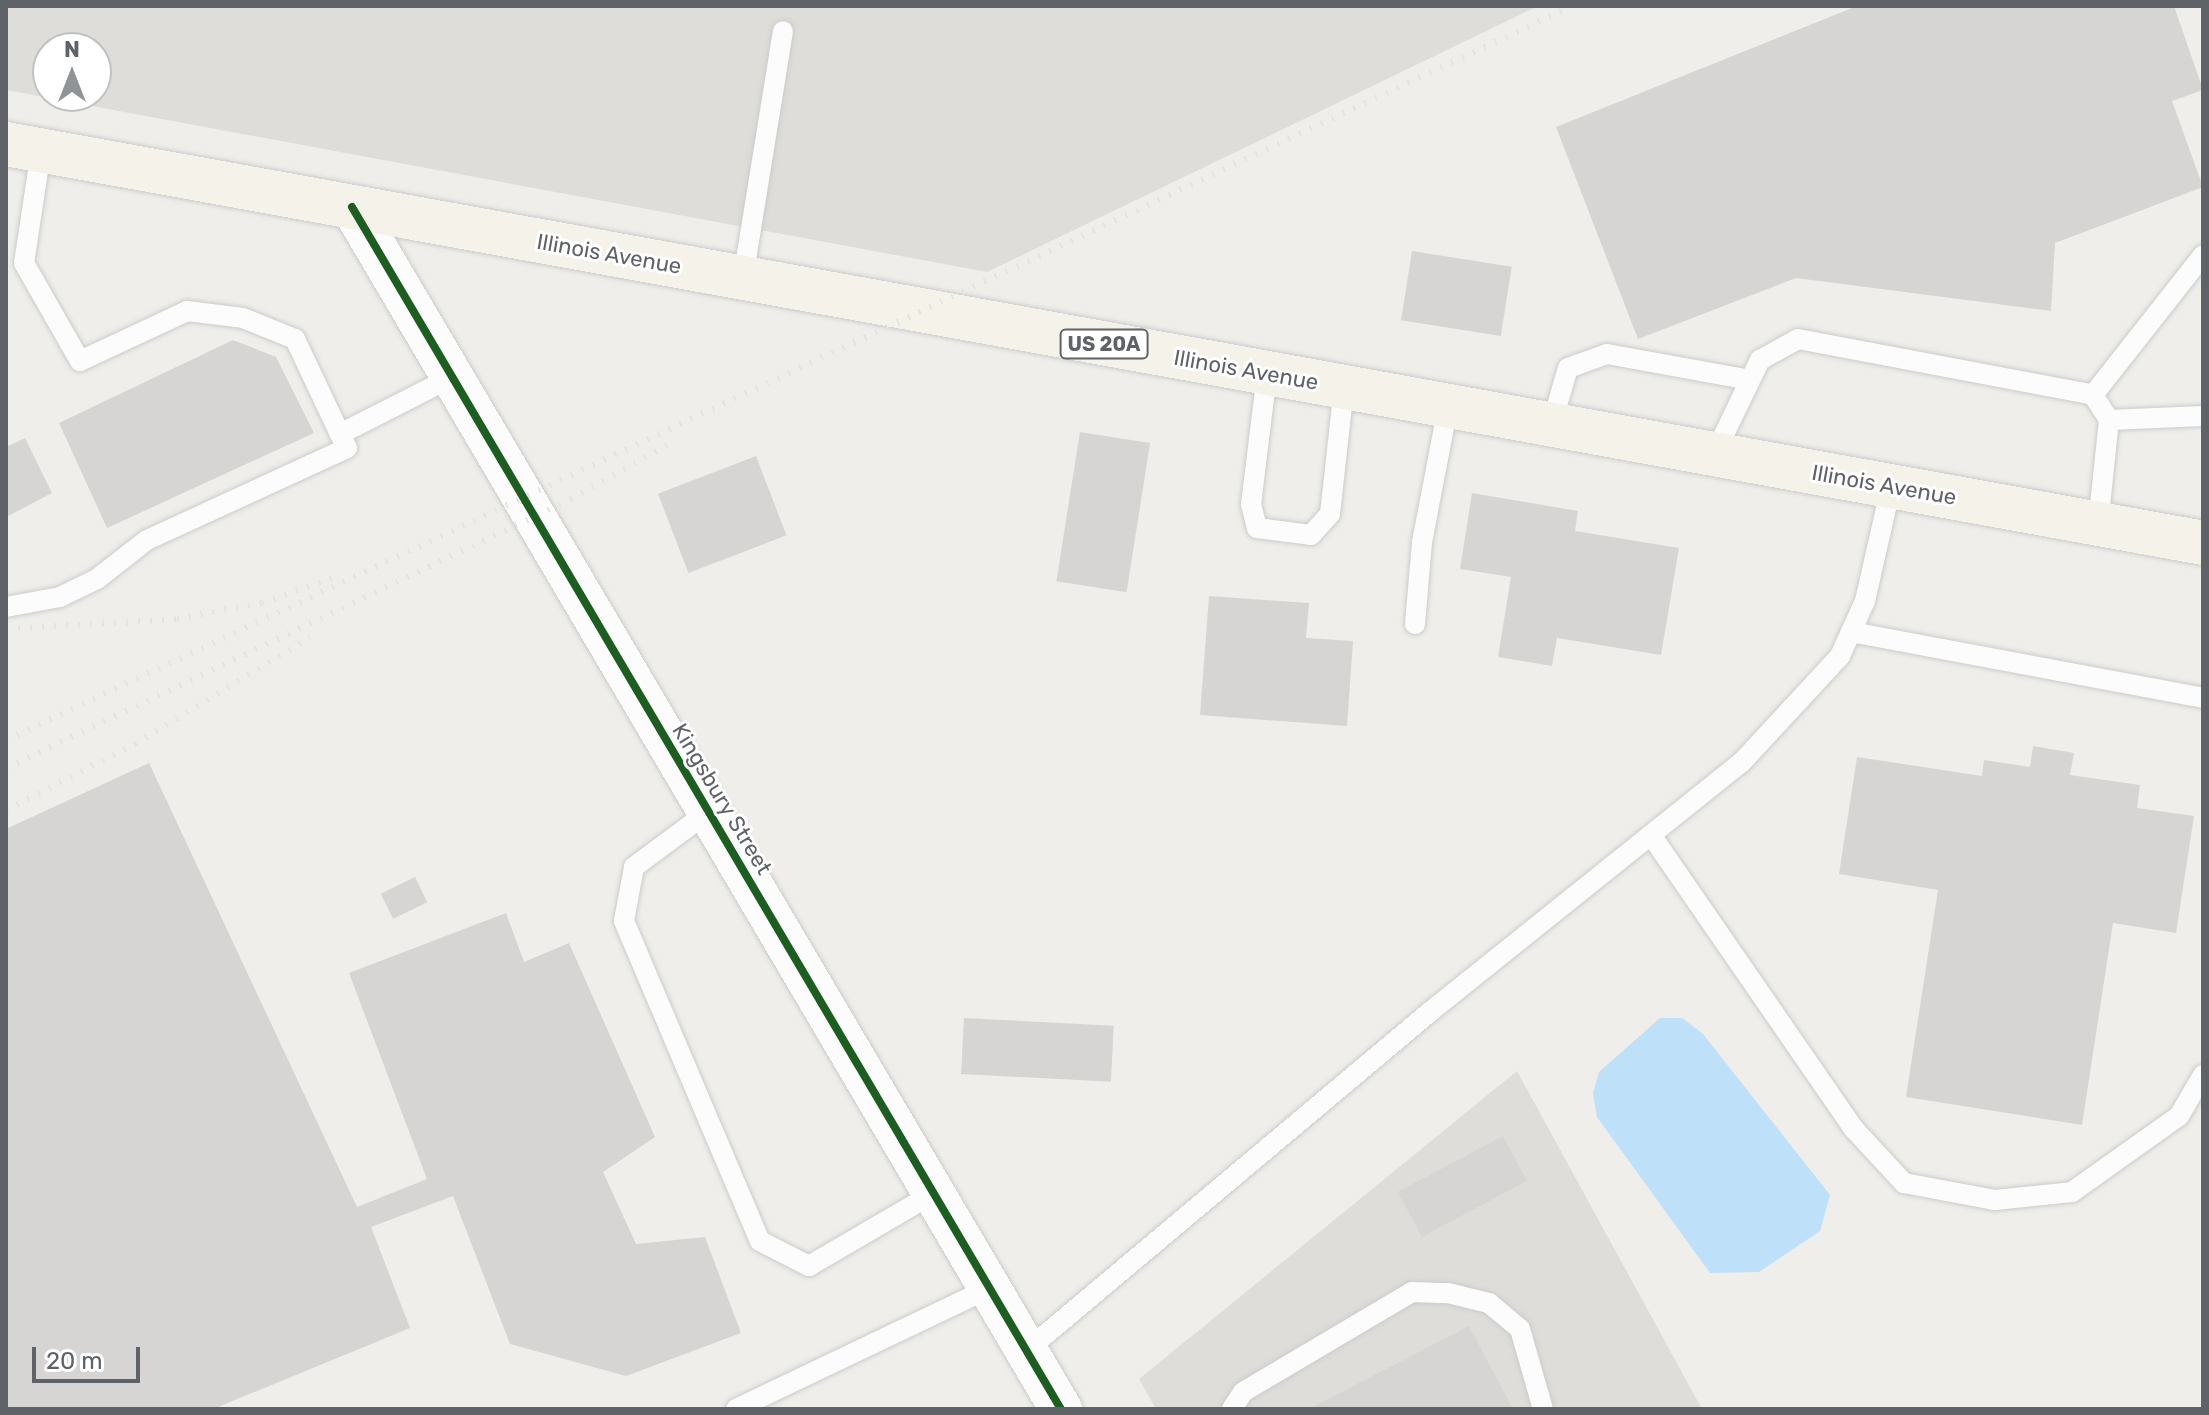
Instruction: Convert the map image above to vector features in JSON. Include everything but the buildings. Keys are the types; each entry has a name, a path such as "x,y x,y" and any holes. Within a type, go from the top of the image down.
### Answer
{"main road":[{"name":"Illinois Avenue","path":"24,148 2203,543"}],"street":[{"name":"Kingsbury Street","path":"352,207 1061,1409"}],"lane":[{"path":"743,278 783,31"},
{"path":"6,607 60,597 97,579 147,540 347,448 295,339 243,318 187,311 80,361 24,263 24,148"},
{"path":"2093,395 2203,255"},
{"path":"1714,455 1760,360 1798,339 2093,395 2109,420 2098,524"},
{"path":"1551,426 1568,368 1607,354 1750,380"},
{"path":"1267,374 1251,504 1257,528 1311,535 1330,514 1344,388"},
{"path":"340,434 452,377"},
{"path":"1415,624 1422,542 1448,407"},
{"path":"2109,420 2203,416"},
{"path":"1027,1350 1431,1011 1741,763 1840,656 1865,601 1891,487"},
{"path":"1851,632 2203,698"},
{"path":"708,812 634,867 624,921 760,1241 809,1266 934,1193"},
{"path":"1651,835 1853,1128 1904,1183 1995,1200 2072,1192 2179,1116 2203,1075"},
{"path":"736,1409 990,1288"},
{"path":"1232,1409 1243,1392 1412,1292 1448,1293 1489,1303 1520,1329 1543,1409"}],"shaded area":[{"path":"6,6 1538,6 987,272 112,110 112,32 32,32 32,95 6,90"},
{"path":"1517,1071 1702,1409 1156,1409 1139,1379"}],"water":[{"path":"1660,1018 1682,1018 1703,1034 1830,1195 1820,1231 1759,1272 1710,1273 1597,1117 1593,1093 1599,1072"}],"railway":[{"path":"6,740 1572,6"},
{"path":"6,768 571,499 676,440"},
{"path":"6,629 177,619 262,603 338,576"},
{"path":"6,810 135,744 310,637"}],"cycle path":[{"path":"352,207 1061,1409"}]}
